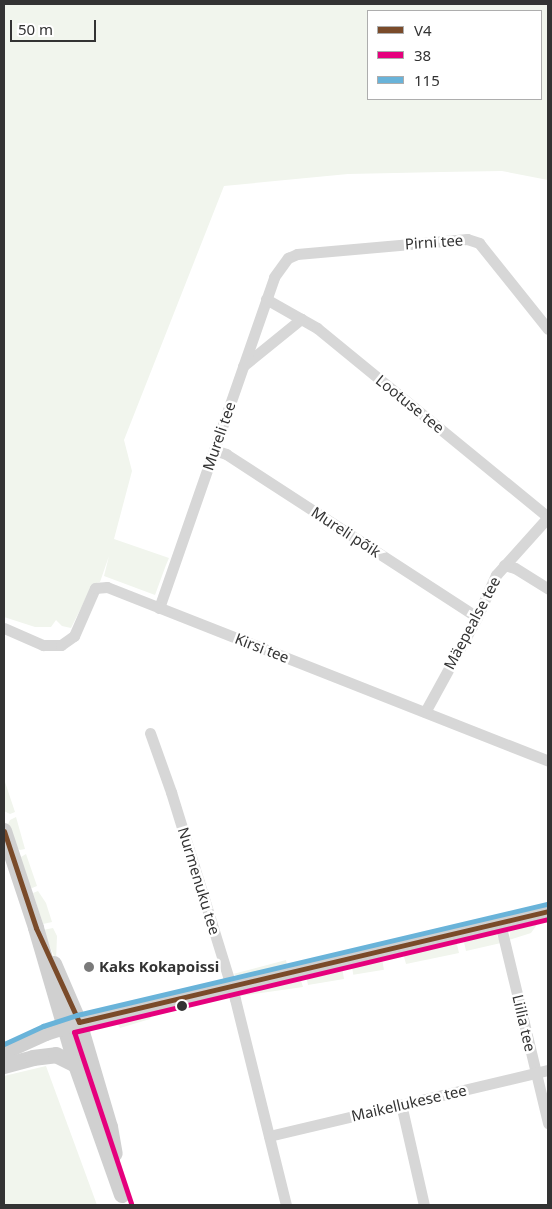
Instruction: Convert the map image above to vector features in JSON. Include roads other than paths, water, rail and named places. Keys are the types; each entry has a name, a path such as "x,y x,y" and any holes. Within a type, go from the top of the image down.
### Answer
{"main road":[{"path":"4,831 36,928 44,942 72,1025 110,1127 123,1200"},
{"path":"4,1052 72,1025 548,911"},
{"path":"72,1025 76,1064 123,1200"},
{"path":"4,1066 33,1058 56,1055 76,1064"}],"street":[{"name":"Pirni tee","path":"281,265 288,258 297,254 467,239 478,243 548,329"},
{"name":"Mureli tee","path":"159,608 266,299 281,265"},
{"name":"Lootuse tee","path":"266,299 317,328 548,517"},
{"path":"243,366 301,319"},
{"name":"Mureli põik","path":"214,450 226,454 477,617"},
{"name":"Mäepealse tee","path":"424,712 477,617 496,575 548,517"},
{"path":"504,564 515,568 548,589"},
{"name":"Kirsi tee","path":"4,628 43,645 61,645 74,636 96,588 102,586 548,761"},
{"name":"Nurmenuku tee","path":"150,733 171,792 231,986 286,1205"},
{"name":"Liilia tee","path":"500,923 548,1123"},
{"name":"Maikellukese tee","path":"269,1136 548,1070"},
{"path":"401,1104 424,1205"}],"place":[{"name":"Kaks Kokapoissi","path":"89,967"}]}
